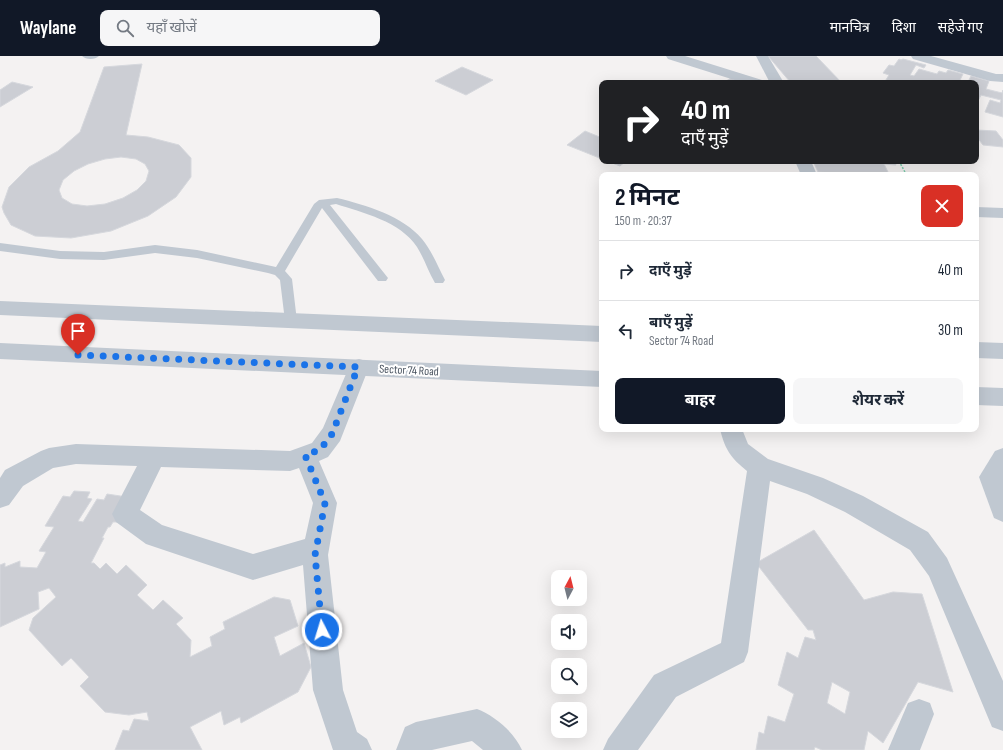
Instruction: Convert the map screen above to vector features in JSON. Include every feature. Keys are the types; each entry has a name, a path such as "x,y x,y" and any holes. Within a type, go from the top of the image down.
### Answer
{"street":[{"path":"672,56 748,80"},
{"path":"762,56 775,80"},
{"path":"916,56 995,78 1003,78"},
{"path":"979,212 1003,213"},
{"path":"0,308 599,334"},
{"path":"979,350 1003,351"},
{"name":"Sector 74 Road","path":"0,351 599,379"},
{"path":"0,497 14,478 49,458 76,454 290,461 320,450 332,434 358,367"},
{"path":"979,396 1003,397"},
{"path":"732,432 740,451 760,467 814,486 854,504 919,541 938,567 1003,716"},
{"path":"305,455 325,503 315,555 328,690 345,742 356,750"},
{"path":"155,456 125,514 155,535 253,568 316,548"},
{"path":"1003,458 991,477 1003,510"},
{"path":"619,750 665,686 734,652 760,467"},
{"path":"904,750 919,714"},
{"path":"412,750 416,738 477,724 506,750"}],"lane":[{"path":"86,56 95,56"},
{"path":"279,272 318,206 323,202 337,201 378,214 398,224 418,240 439,280"},
{"path":"323,202 382,278"},
{"path":"0,247 60,255 104,256 155,249 198,254 270,268 279,272 286,279 291,321"}],"building":[{"path":"768,56 816,56 839,80 788,80"},
{"path":"899,59 903,59 926,65 924,68 916,65 910,75 914,76 919,69 937,74 939,71 946,73 948,70 963,74 960,80 886,80 889,75 883,73 889,65 894,66"},
{"path":"142,64 126,135 148,137 179,145 191,158 191,177 176,197 148,216 111,231 71,238 35,236 11,225 2,207 9,187 29,167 58,151 80,132 104,67","holes":["121,157 136,159 145,164 149,171 146,181 137,190 123,198 105,204 87,206 72,204 62,198 59,190 63,180 74,171 88,164 105,159"]},
{"path":"462,67 493,80 466,95 435,81"},
{"path":"971,76 989,81 986,89 1002,93 1003,90 1003,117 985,112 990,100 1000,103 1001,100 981,95 979,99 979,80 969,80"},
{"path":"12,82 33,87 0,107 0,90"},
{"path":"979,130 996,131 1003,140 1003,147 983,145 979,140"},
{"path":"585,131 599,137 599,158 567,145"},
{"path":"814,164 884,164 888,172 818,172"},
{"path":"74,491 90,492 87,498 92,499 78,521 83,522 97,499 104,500 107,494 127,497 117,522 113,522 110,527 108,527 91,563 94,563 100,569 106,563 117,574 126,565 147,585 137,595 153,610 163,600 183,618 176,624 191,640 190,657 212,646 210,637 225,629 223,622 274,597 290,600 298,626 274,637 280,656 304,643 311,667 298,692 241,723 240,717 224,725 221,711 190,727 202,750 115,750 123,730 129,731 134,719 149,721 147,712 129,715 105,712 80,686 89,677 71,658 62,666 29,630 33,618 56,597 49,588 38,592 39,609 0,627 0,565 5,563 5,567 20,561 20,567 37,568 46,552 39,551 54,527 45,526 63,496 70,497"},
{"path":"814,530 864,600 893,592 922,594 953,692 918,682 883,743 868,731 864,750 822,750 815,747 814,750 756,750 759,732 764,734 768,716 785,722 794,694 778,685 787,652 798,658 805,637 816,640 813,630 808,630 756,563","holes":["832,682 850,692 845,714 827,703"]}],"route":[{"path":"78,355 358,367 332,434 320,450 305,455 325,503 315,555 322,630"}]}
